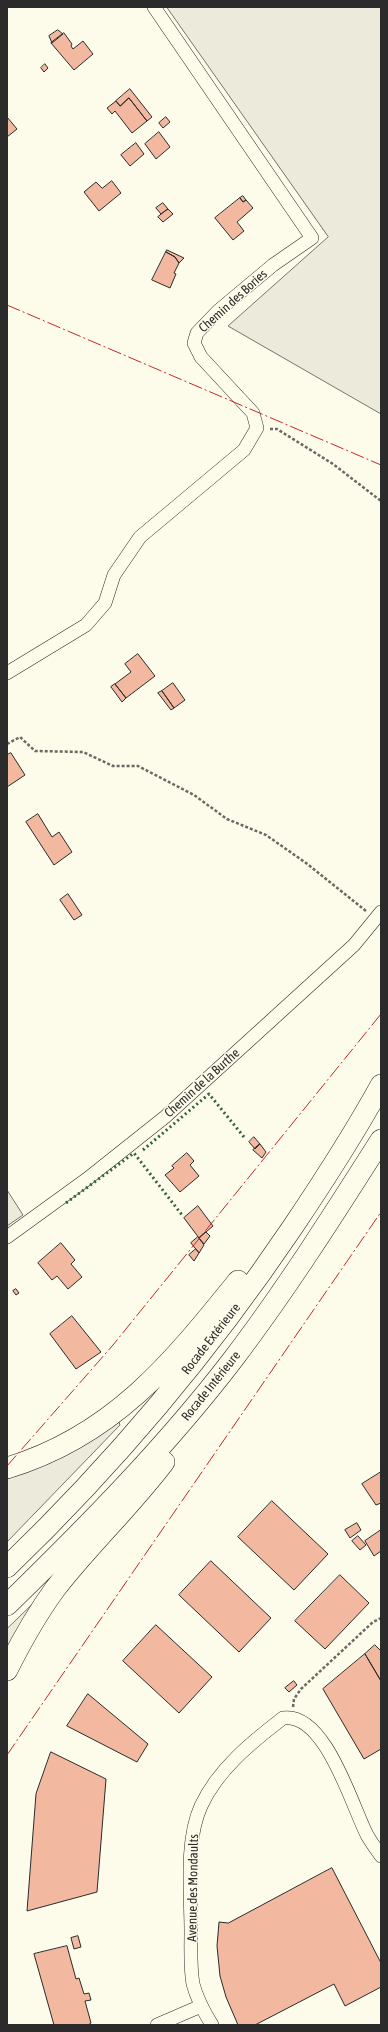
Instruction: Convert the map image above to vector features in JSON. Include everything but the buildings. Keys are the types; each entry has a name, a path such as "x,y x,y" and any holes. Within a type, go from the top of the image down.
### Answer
{"highway":[{"name":"Rocade Extérieure","path":"7,1567 106,1466 161,1403 212,1340 262,1273 325,1179 381,1085"},
{"name":"Rocade Intérieure","path":"7,1605 128,1484 233,1359 288,1284 381,1140"},
{"path":"7,1468 47,1453 78,1437 114,1414 148,1386 200,1329 325,1179"},
{"path":"7,1670 27,1631 55,1590 140,1493 190,1428 233,1359"}],"street":[{"name":"Chemin des Bories","path":"154,7 312,238 273,265 218,311 197,333 194,343 201,357 253,413 257,428"},
{"path":"7,673 86,625 105,603 114,575 140,536 244,450 257,428"},
{"name":"Chemin de la Burthe","path":"7,1237 87,1179 165,1117 354,945 378,916"},
{"path":"292,1716 303,1721 314,1730 329,1751 368,1836 381,1856"},
{"name":"Avenue des Mondaults","path":"212,2025 201,2006 193,1983 190,1889 194,1823 208,1793 226,1768 283,1718 292,1716"},
{"path":"157,2025 201,2006"}],"path":[{"path":"257,428 277,429 333,464 381,501"},
{"path":"7,744 20,737 35,752 83,752 114,766 138,766 194,795 227,819 266,835 378,916"},
{"path":"292,1716 294,1699 301,1689 373,1622 381,1618"}],"shaded area":[{"path":"167,7 381,7 381,414 228,326 328,237"},
{"path":"7,1190 23,1215 7,1226"},
{"path":"119,1422 120,1425 7,1542 7,1476 37,1467 66,1455"},
{"path":"43,1594 7,1654 7,1629"}],"hedge":[{"path":"143,1150 209,1094 244,1137"},
{"path":"66,1203 134,1153 182,1215"}],"power":[{"path":"7,305 381,465"},
{"path":"7,1466 113,1345 381,1014"},
{"path":"7,1755 381,1212"}]}
